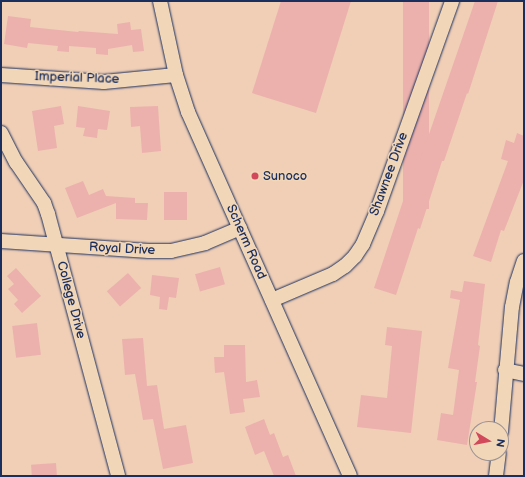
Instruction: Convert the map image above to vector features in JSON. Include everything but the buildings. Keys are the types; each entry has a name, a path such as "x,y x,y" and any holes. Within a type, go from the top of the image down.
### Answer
{"street":[{"name":"Scherm Road","path":"160,1 176,75 188,112 350,476"},
{"name":"Shawnee Drive","path":"272,300 333,274 345,266 355,256 363,244 377,211 452,1"},
{"name":"Imperial Place","path":"1,75 104,82 176,75"},
{"name":"College Drive","path":"1,133 16,162 44,203 118,476"},
{"name":"Royal Drive","path":"1,241 149,251 171,251 205,243 240,228"},
{"path":"502,421 505,370 512,307 517,282 524,261"},
{"path":"505,370 524,374"},
{"path":"496,476 498,461"}],"place":[{"name":"Sunoco","path":"255,176"}]}
